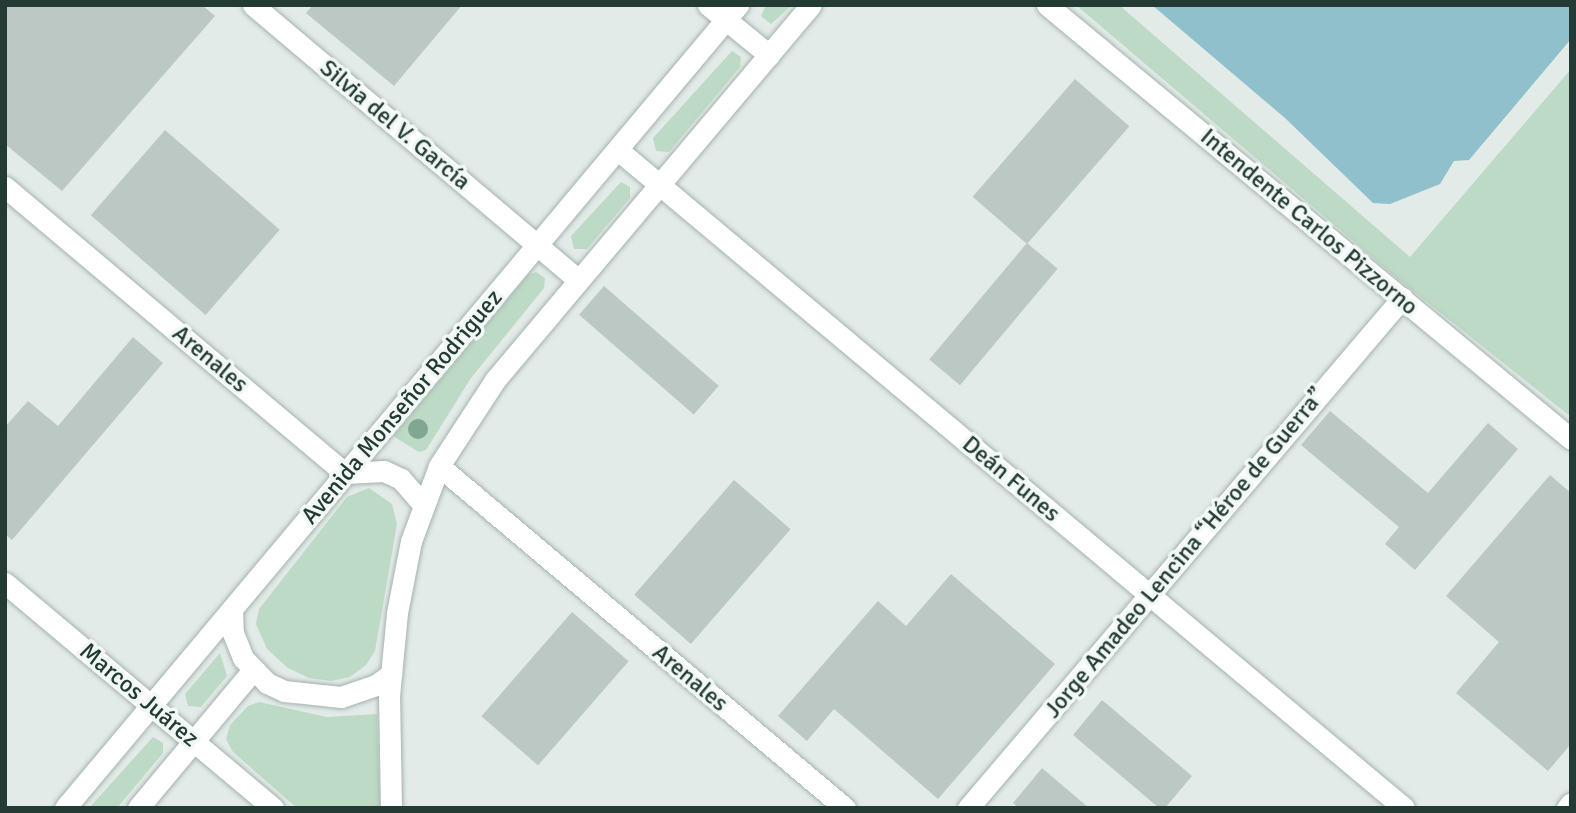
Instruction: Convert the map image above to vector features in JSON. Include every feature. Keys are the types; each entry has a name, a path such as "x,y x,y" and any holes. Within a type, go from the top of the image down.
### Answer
{"street":[{"name":"Silvia del V. García","path":"253,5 578,280"},
{"path":"708,5 732,13 769,55"},
{"path":"391,808 390,685 403,580 423,504 439,466 476,403 811,5"},
{"name":"Intendente Carlos Pizzorno","path":"1047,5 1571,439"},
{"name":"Avenida Monseñor Rodriguez","path":"65,808 732,13"},
{"name":"Deán Funes","path":"618,150 1404,808"},
{"name":"Arenales","path":"5,187 345,473"},
{"name":"Jorge Amadeo Lencina “Héroe de Guerra”","path":"968,808 1402,298"},
{"name":"Arenales","path":"439,466 845,808"},
{"path":"345,473 384,471 401,479 423,504"},
{"name":"Marcos Juárez","path":"5,583 273,808"},
{"path":"232,609 237,647 253,670 284,691 323,698 390,685"},
{"path":"138,808 253,670"},
{"path":"1567,808 1571,803"}],"green space":[{"path":"766,5 792,5 771,24 761,16"},
{"path":"1076,5 1119,5 1410,257 1571,69 1571,417 1393,275"},
{"path":"732,51 741,57 740,67 669,152 656,151 653,138"},
{"path":"621,182 630,187 630,198 587,249 574,249 571,236"},
{"path":"536,272 545,278 544,288 471,378 426,450 419,452 393,436 528,275"},
{"path":"369,488 392,504 397,524 375,651 366,665 350,677 331,681 309,678 288,668 267,649 256,624 259,609 347,497"},
{"path":"220,653 227,676 201,707 188,706 185,694"},
{"path":"259,702 327,717 377,714 380,808 297,808 233,752 226,739 230,725 248,706"},
{"path":"153,737 163,743 163,753 117,808 89,808"}],"water":[{"path":"1152,5 1571,5 1571,39 1469,160 1454,161 1440,184 1390,204 1373,203 1285,118"}],"building":[{"path":"5,5 202,5 215,16 62,191 5,144"},
{"path":"313,5 462,5 394,86 306,13"},
{"path":"1075,79 1129,126 1027,244 973,197"},
{"path":"165,130 280,230 206,315 91,215"},
{"path":"1027,243 1058,269 960,385 929,359"},
{"path":"604,286 719,386 694,414 579,315"},
{"path":"133,337 163,363 12,540 5,534 5,427 28,401 58,426"},
{"path":"1330,411 1428,493 1488,423 1518,449 1415,570 1385,544 1399,527 1301,445"},
{"path":"1550,475 1571,493 1571,744 1548,771 1456,693 1499,642 1446,596"},
{"path":"734,480 791,529 691,644 634,595"},
{"path":"951,574 1055,664 938,799 834,709 807,741 778,716 878,601 906,626"},
{"path":"572,612 629,661 538,765 481,716"},
{"path":"1102,700 1192,776 1165,808 1159,808 1073,735"},
{"path":"1042,768 1089,808 1019,808 1013,803"}]}
